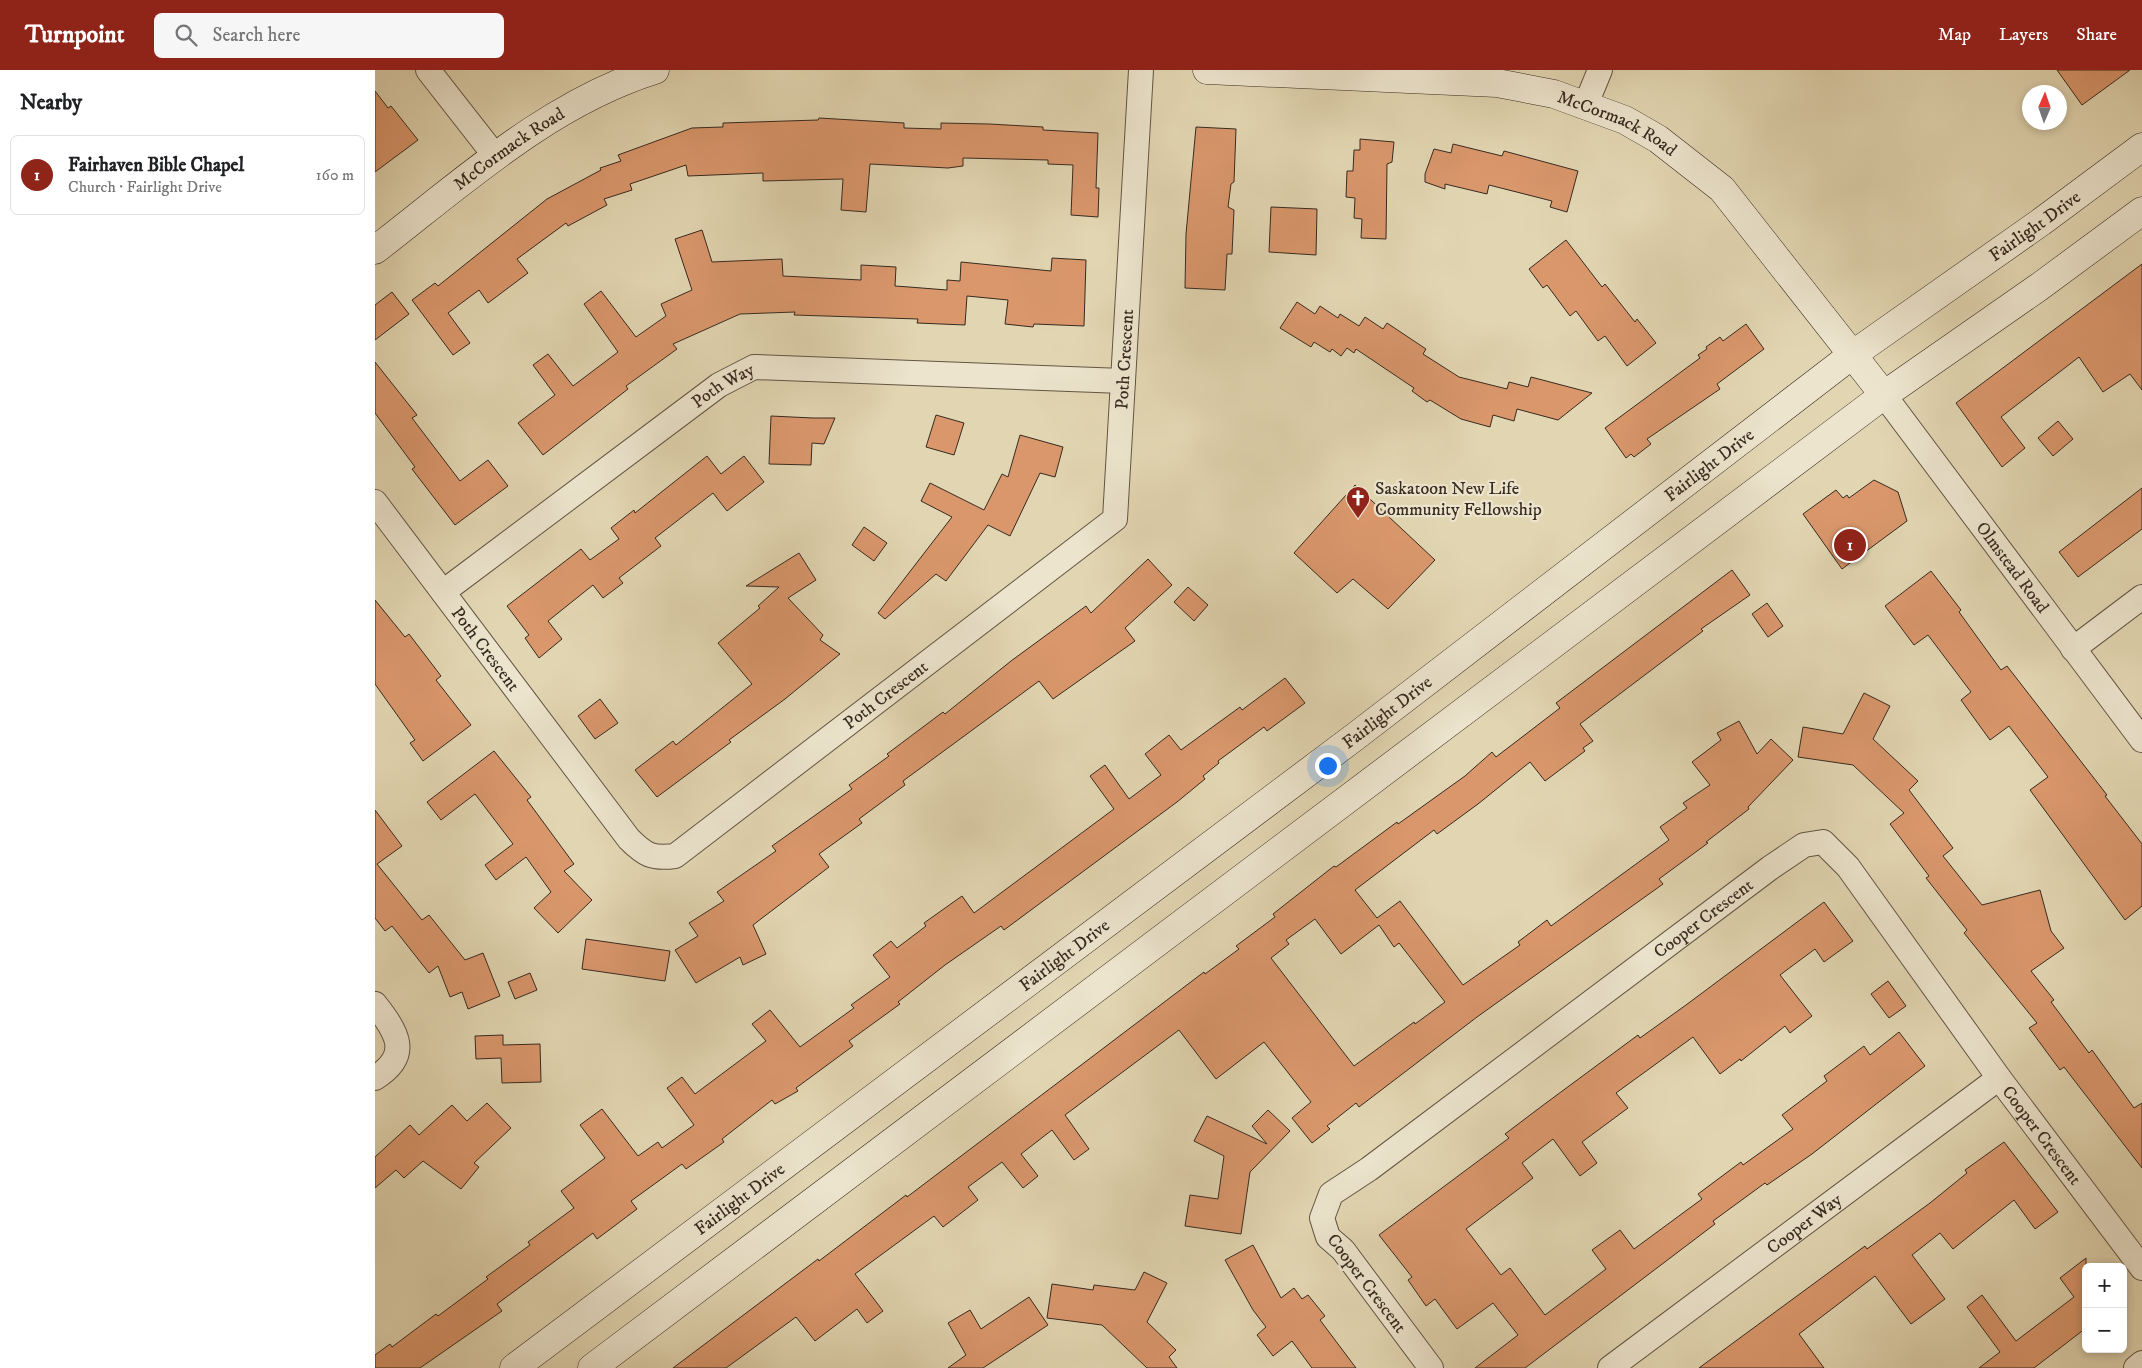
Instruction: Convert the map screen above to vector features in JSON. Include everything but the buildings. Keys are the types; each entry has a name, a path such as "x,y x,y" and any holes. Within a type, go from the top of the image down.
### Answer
{"main road":[{"name":"McCormack Road","path":"375,250 496,158 554,117 614,85 655,70"},
{"name":"McCormack Road","path":"1207,70 1497,83 1527,88 1586,104 1625,120 1658,139 1722,189 1884,395"},
{"name":"Fairlight Drive","path":"514,1368 1356,736 1852,355 2041,222 2142,147"},
{"path":"592,1368 1884,395 2039,287 2142,211"}],"street":[{"path":"428,70 496,158"},
{"name":"Poth Crescent","path":"375,502 629,839 641,851 657,858 675,856 1115,519 1141,70"},
{"path":"1586,104 1600,70"},
{"name":"Poth Way","path":"443,592 719,385 754,367 1123,381"},
{"name":"Olmstead Road","path":"1884,395 2142,740"},
{"path":"2073,649 2142,597"},
{"name":"Cooper Crescent","path":"1431,1368 1343,1250 1328,1237 1322,1218 1331,1194 1369,1169 1770,868 1804,845 1823,842 1848,867 1999,1078 2142,1268"},
{"path":"375,1004 393,1026 397,1040 397,1056 389,1069 375,1078"},
{"name":"Cooper Way","path":"1610,1368 1999,1078"},
{"path":"2136,1368 2142,1364"}],"place":[{"name":"Saskatoon New Life Community Fellowship","path":"1358,519"},
{"name":"Fairhaven Bible Chapel","path":"1850,545"}]}
